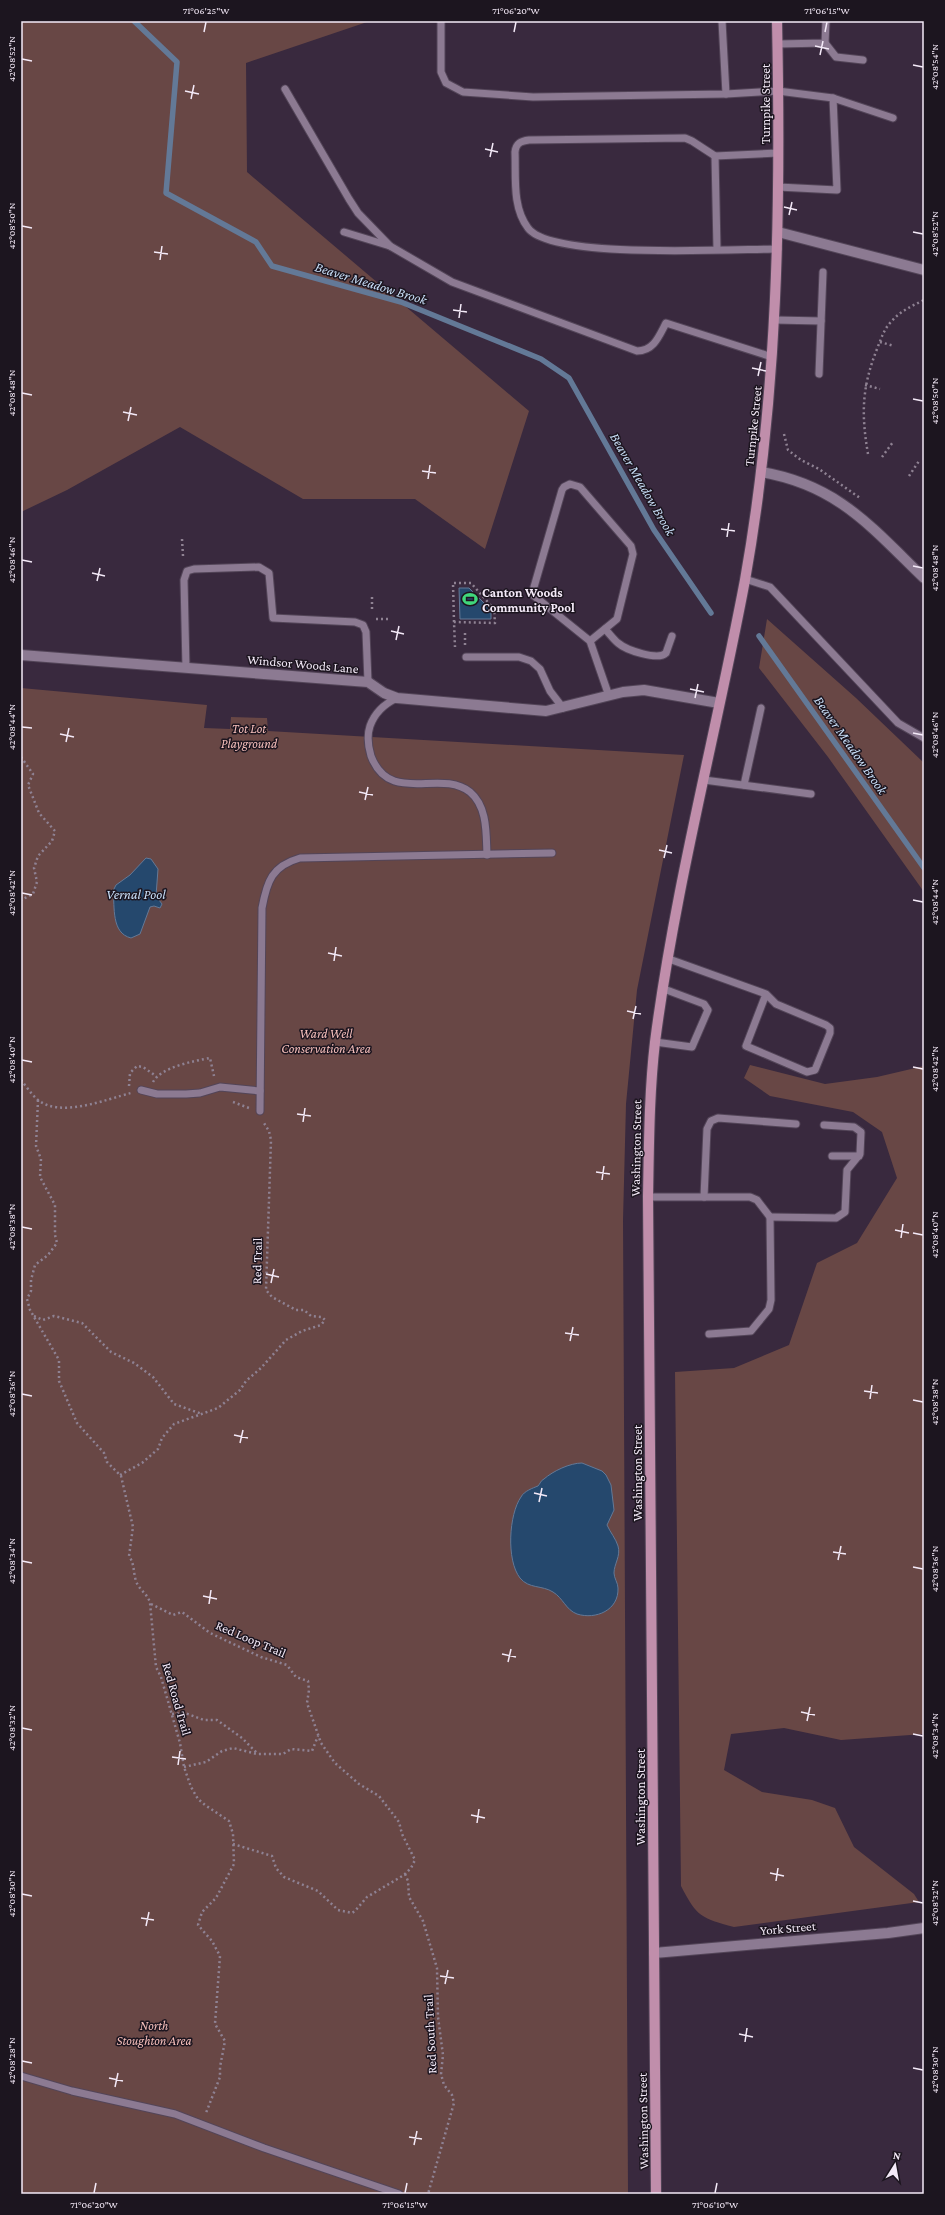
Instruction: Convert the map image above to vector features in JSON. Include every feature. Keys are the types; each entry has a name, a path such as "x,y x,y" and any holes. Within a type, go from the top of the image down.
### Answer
{"main road":[{"name":"Turnpike Street","path":"708,756 745,579 762,472 775,320 778,249 777,21"},
{"name":"Washington Street","path":"656,2194 648,1197 650,1094 655,1042 669,959 708,756"}],"street":[{"path":"778,232 924,270"},
{"path":"762,472 786,476 827,493 865,521 924,578"},
{"name":"Windsor Woods Lane","path":"21,655 368,682 384,693 397,698 529,711 546,711 563,708 623,692 644,690 719,703"},
{"name":"York Street","path":"654,1953 888,1933 924,1928"}],"lane":[{"path":"441,21 441,72 446,83 463,92 532,97 726,94 778,91 832,98 893,118"},
{"path":"722,21 726,94"},
{"path":"826,21 825,43 836,57 863,60"},
{"path":"778,44 825,43"},
{"path":"285,89 358,213 390,246"},
{"path":"778,187 837,190 832,98"},
{"path":"778,153 715,156 685,138 529,140 520,142 516,146 515,152 518,209 528,228 536,235 578,246 603,249 778,249"},
{"path":"715,156 717,249"},
{"path":"344,232 390,246 452,282 636,351 651,347 658,339 666,323 772,358"},
{"path":"819,374 823,272"},
{"path":"775,320 821,321"},
{"path":"590,641 606,629 618,616 632,562 632,549 580,487 576,485 566,485 560,495 534,586 533,595 590,641 609,696"},
{"path":"186,668 184,580 187,571 194,569 259,567 269,573 272,618 355,622 363,625 366,632 368,682"},
{"path":"745,579 770,587 898,722 924,738"},
{"path":"606,629 621,645 634,652 658,656 666,653 672,636"},
{"path":"466,657 519,658 531,661 540,668 550,691 563,708"},
{"path":"397,698 382,707 373,719 369,730 369,746 375,764 383,773 399,782 411,785 449,784 471,793 477,800 484,818 488,855"},
{"path":"744,785 761,708"},
{"path":"704,780 811,794"},
{"path":"256,1111 260,1091 262,908 265,890 271,877 280,865 300,858 552,853"},
{"path":"669,959 766,994 776,1004 826,1024 830,1028 830,1033 815,1070 812,1072 807,1072 746,1046 766,994"},
{"path":"655,1042 692,1047 708,1010 704,1004 664,989"},
{"path":"141,1090 158,1094 186,1094 206,1091 216,1087 260,1091"},
{"path":"704,1197 707,1129 711,1121 718,1118 796,1124"},
{"path":"770,1217 840,1217 846,1209 847,1170 859,1156 861,1149 860,1130 854,1127 824,1125"},
{"path":"832,1156 859,1156"},
{"path":"648,1197 754,1198 770,1217 771,1305 751,1331 709,1334"},
{"path":"21,2076 72,2091 181,2116 264,2148 399,2194"}],"path":[{"path":"868,454 863,416 865,385 880,342 891,321 907,308 924,300"},
{"path":"880,342 894,346"},
{"path":"865,385 880,389"},
{"path":"882,457 893,442"},
{"path":"909,476 919,461"},
{"path":"182,539 183,556"},
{"path":"454,622 495,623 494,610 471,583 453,583 454,622 455,646"},
{"path":"372,597 372,611"},
{"path":"376,618 391,619"},
{"path":"465,634 465,648"},
{"path":"21,757 33,774 28,785 39,813 55,831 52,841 38,856 34,868 37,882 32,894 21,900"},
{"path":"21,1080 38,1100 52,1106 84,1106 141,1090 152,1083 156,1076 186,1063 210,1058 216,1087 219,1093 256,1111"},
{"path":"131,1093 128,1078 133,1068 143,1067 156,1076"},
{"path":"38,1100 36,1147 40,1160 40,1177 55,1205 55,1234 57,1243 48,1255 34,1266 31,1280 31,1291 27,1299 34,1316 59,1360 59,1380 77,1423 104,1452 106,1462 120,1475"},
{"name":"Red Trail","path":"120,1475 142,1463 158,1449 162,1438 174,1424 218,1408 240,1390 246,1380 261,1368 286,1340 302,1331 319,1326 325,1320 322,1317 311,1316 304,1310 296,1310 272,1297 266,1290 271,1140 269,1131 263,1122"},
{"path":"34,1316 43,1320 54,1316 82,1324 111,1352 134,1363 153,1377 174,1404 203,1414"},
{"name":"Red Road Trail","path":"120,1475 133,1527 129,1556 134,1563 136,1583 148,1597 150,1604 156,1667 162,1678 184,1767 191,1787 198,1799 230,1822 233,1844 234,1864 216,1898 202,1912 198,1925 211,1940 220,1956 215,2024 225,2041 220,2067 220,2077 204,2118"},
{"name":"Red Loop Trail","path":"150,1604 173,1615 182,1612 211,1634 261,1657 287,1665 296,1677 308,1681 309,1690 307,1703 318,1736 333,1762 359,1784 377,1794 399,1822 401,1832 414,1859 411,1868 405,1874"},
{"path":"172,1714 185,1713 204,1720 217,1720 242,1738 257,1754"},
{"path":"184,1767 206,1762 222,1751 233,1748 257,1754 283,1754 292,1749 312,1751 318,1736"},
{"path":"233,1844 272,1856 276,1868 284,1877 318,1892 338,1910 352,1913 356,1912 367,1897 405,1874"},
{"name":"Red South Trail","path":"405,1874 408,1881 410,1900 423,1921 437,1968 438,2017 443,2055 441,2074 444,2086 452,2095 454,2103 428,2194"}],"green space":[{"path":"21,21 370,21 246,63 247,172 529,411 485,549 415,499 303,499 180,427 67,490 21,512"},
{"path":"767,619 856,698 923,762 924,892 828,757 759,668"},
{"name":"Ward Well Conservation Area","path":"21,688 207,705 204,728 230,729 231,717 267,718 268,731 684,755 637,990 626,1104 623,1220 628,2194 21,2194"},
{"path":"750,1065 825,1084 877,1077 924,1066 924,1734 841,1740 784,1728 731,1734 724,1770 762,1792 812,1800 835,1808 854,1847 914,1894 919,1902 734,1927 701,1915 691,1904 681,1886 675,1372 734,1368 789,1345 817,1263 857,1243 897,1178 882,1132 853,1112 770,1096 744,1078"}],"water":[{"name":"Canton Woods Community Pool","path":"459,588 469,588 491,610 491,619 460,619"},
{"name":"Vernal Pool","path":"146,858 151,859 158,869 156,896 162,904 160,908 154,906 150,907 140,934 131,938 120,931 117,925 114,912 113,891 116,885 130,875"},
{"path":"582,1463 602,1471 606,1475 611,1485 614,1510 607,1525 619,1550 614,1573 618,1588 615,1602 605,1612 592,1616 577,1614 567,1607 553,1592 527,1584 520,1578 516,1570 511,1549 514,1514 522,1495 538,1486 542,1480 557,1470 572,1464"}],"waterway":[{"name":"Beaver Meadow Brook","path":"134,21 177,62 166,193 256,242 272,266 401,302 541,359 569,378 654,530 711,613"},
{"name":"Beaver Meadow Brook","path":"759,636 924,868"}],"place":[{"name":"Canton Woods Community Pool","path":"470,599"}],"park label":[{"name":"Tot Lot Playground","path":"249,736"},
{"name":"North Stoughton Area","path":"154,2032"}]}
